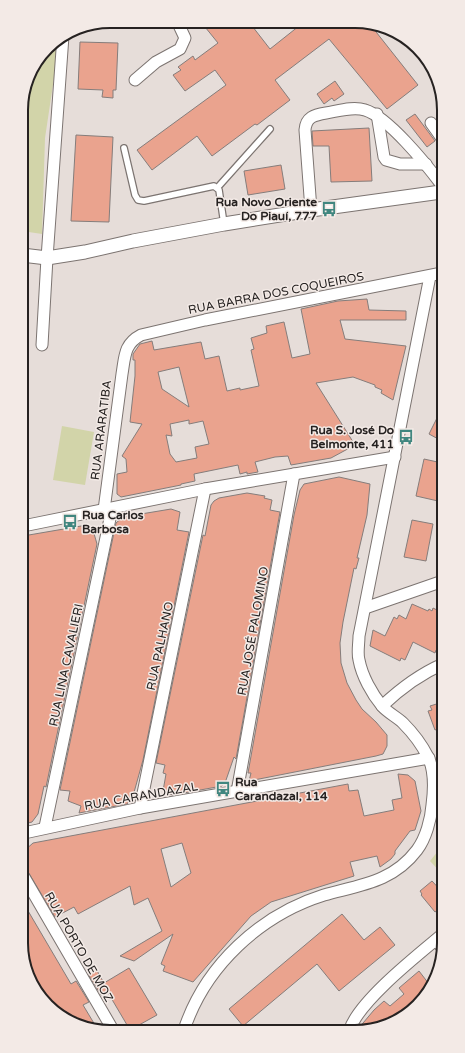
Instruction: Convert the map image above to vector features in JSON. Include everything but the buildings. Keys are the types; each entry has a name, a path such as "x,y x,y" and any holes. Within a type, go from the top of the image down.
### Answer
{"street":[{"path":"134,80 156,62 180,49 185,38 180,28"},
{"path":"42,345 62,43"},
{"path":"311,210 305,130 306,122 310,117 320,114 354,108 364,109 377,114 426,164 437,179"},
{"path":"377,114 384,157 386,160 400,164 426,164"},
{"path":"431,123 437,132"},
{"path":"28,256 47,258 85,252 133,241 224,224 437,193"},
{"name":"RUA BARRA DOS COQUEIROS","path":"126,354 132,340 141,335 205,320 437,274"},
{"path":"186,1025 197,997 210,978 227,957 248,936 294,906 364,885 387,876 404,865 418,849 426,830 432,809 434,790 429,758 403,723 382,706 365,679 358,660 360,636 365,608 430,276"},
{"name":"RUA ARARATIBA","path":"108,509 126,354"},
{"path":"28,525 205,489 395,457"},
{"name":"RUA JOSÉ PALOMINO","path":"237,792 294,474"},
{"name":"RUA PALHANO","path":"140,808 205,489"},
{"name":"RUA LINA CAVALIERI","path":"45,827 108,509"},
{"path":"365,608 437,583"},
{"path":"382,706 395,694 419,677 437,667"},
{"name":"RUA CARANDAZAL","path":"28,831 140,808 429,758"},
{"name":"RUA PORTO DE MOZ","path":"28,884 110,1025"},
{"path":"351,1025 353,1019 368,1001 437,946"}],"lane":[{"path":"218,187 270,129"},
{"path":"124,148 135,195 138,200 144,201 209,186 218,187"},
{"path":"218,187 224,224"}],"green space":[{"path":"59,46 45,138 42,234 28,232 28,104 36,74 48,56"},
{"path":"62,426 94,432 85,485 53,480"},
{"path":"437,852 437,868 430,861"}],"place":[{"name":"Rua Novo Oriente Do Piauí, 777","path":"329,209"},
{"name":"Rua S. José Do Belmonte, 411","path":"406,437"},
{"name":"Rua Carlos Barbosa","path":"70,522"},
{"name":"Rua Carandazal, 114","path":"223,789"}]}
